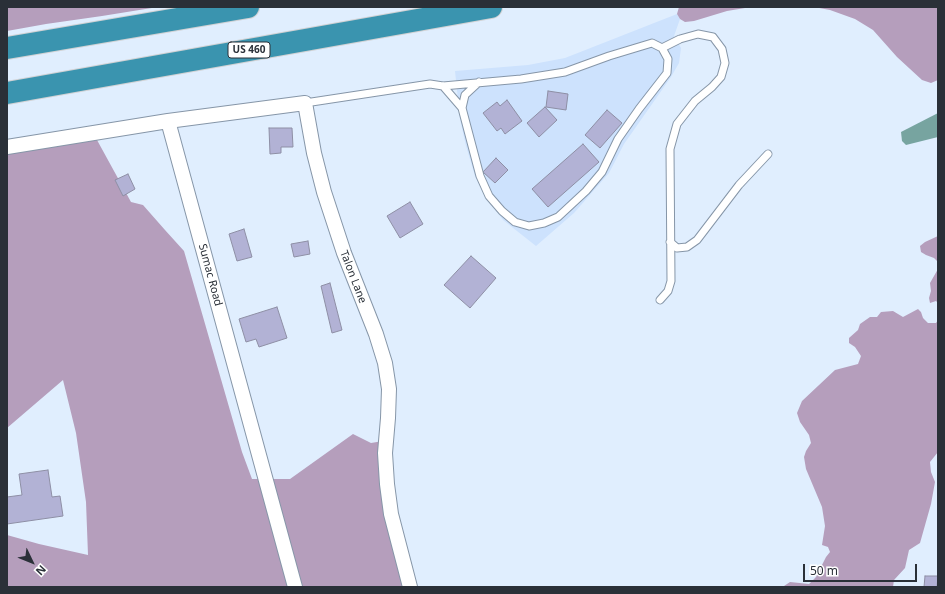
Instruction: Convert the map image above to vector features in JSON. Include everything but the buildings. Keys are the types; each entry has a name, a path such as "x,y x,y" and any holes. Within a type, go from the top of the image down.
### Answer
{"highway":[{"path":"7,48 248,7"},
{"name":"US 460","path":"7,93 491,7"}],"street":[{"path":"7,147 168,121 305,103"},
{"name":"Talon Lane","path":"305,103 314,153 324,192 344,253 376,334 385,363 389,390 385,453 387,484 391,514 410,587"},
{"name":"Sumac Road","path":"168,121 295,587"}],"lane":[{"path":"660,300 668,291 671,280 670,149 677,124 695,101 712,87 721,77 725,63 722,49 713,38 698,34 680,39 662,48"},
{"path":"305,103 430,84 443,86 520,79 565,72 609,56 652,43 662,48 668,60 667,73 618,139 602,172 586,191 558,217 544,223 529,226 515,222 502,211 489,196 480,176 462,108 443,86"},
{"path":"462,108 466,95 479,82"},
{"path":"670,242 677,248 687,247 697,240 739,185 768,154"}],"shaded area":[{"path":"7,7 158,7 7,31"},
{"path":"679,7 751,7 727,11 694,21 685,22 680,19 677,14"},
{"path":"814,7 938,7 938,80 931,83 922,80 897,57 873,30 855,19 830,10"},
{"path":"677,14 680,19 674,36 681,48 679,63 671,77 624,144 609,173 574,213 536,246 503,220 487,199 475,176 460,119 455,71 528,65 565,58"},
{"path":"938,113 938,137 906,145 902,141 901,132"},
{"path":"97,140 131,202 143,205 184,251 242,452 252,479 290,479 353,434 371,443 383,441 406,587 7,587 7,535 88,555 86,502 76,433 63,380 7,428 7,154"},
{"path":"938,236 938,262 934,258 921,252 920,246"},
{"path":"938,269 938,303 936,301 930,303 930,283"},
{"path":"918,309 928,323 936,323 938,320 938,452 930,462 931,472 935,482 931,504 920,543 909,550 905,568 894,580 893,587 784,587 790,582 809,584 816,577 830,552 828,547 822,545 825,526 822,507 806,469 804,457 811,443 809,435 800,422 797,413 802,401 835,370 858,364 861,356 855,347 849,343 849,338 858,330 860,324 870,317 877,317 881,312 893,311 903,317"}]}
